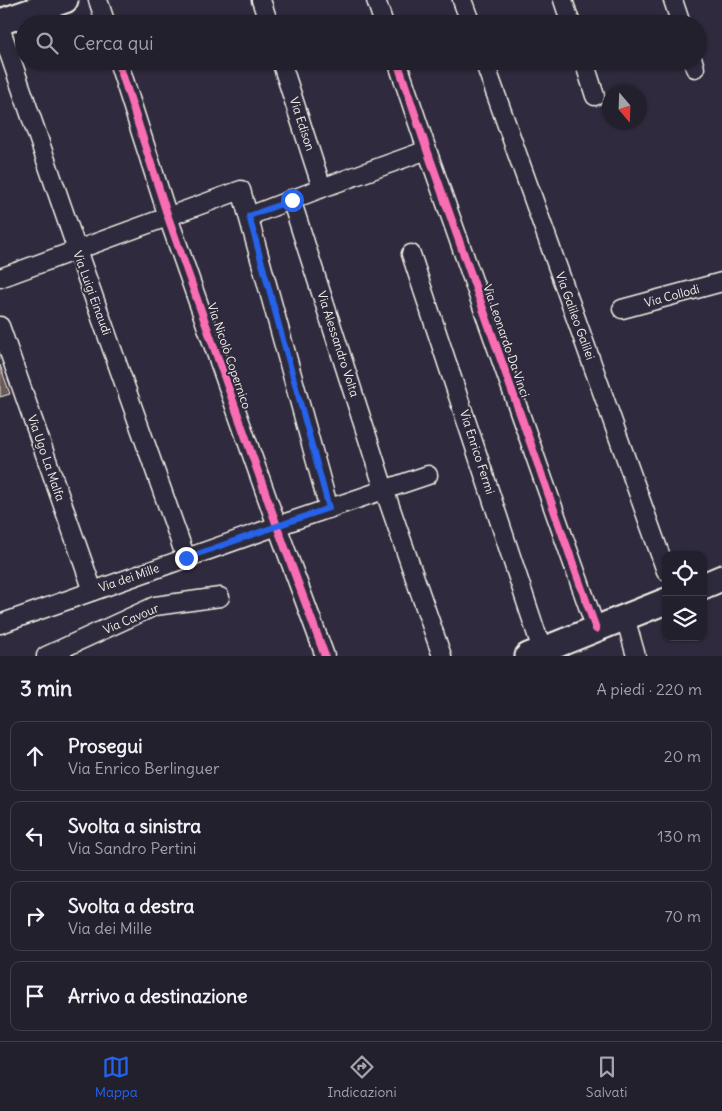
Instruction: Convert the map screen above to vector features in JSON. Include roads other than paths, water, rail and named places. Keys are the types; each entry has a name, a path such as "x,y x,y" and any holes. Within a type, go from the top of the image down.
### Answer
{"street":[{"path":"21,15 65,0"},
{"path":"98,0 103,15"},
{"path":"261,0 266,15"},
{"path":"376,0 381,15"},
{"path":"462,0 468,15"},
{"path":"563,0 568,15"},
{"path":"673,0 677,15"},
{"path":"0,22 15,17"},
{"name":"Via Luigi Einaudi","path":"0,27 186,558"},
{"name":"Via Nicolò Copernico","path":"121,70 168,217 325,656"},
{"name":"Via Edison","path":"284,70 322,188"},
{"name":"Via Leonardo Da Vinci","path":"400,70 596,629"},
{"name":"Via Galileo Galilei","path":"487,70 662,560"},
{"path":"587,70 595,96"},
{"path":"249,216 427,150"},
{"path":"0,278 241,190 329,508"},
{"name":"Via Alessandro Volta","path":"292,200 384,489 442,656"},
{"name":"Via Enrico Fermi","path":"410,254 538,654"},
{"name":"Via Collodi","path":"622,309 722,282"},
{"name":"Via Ugo La Malfa","path":"0,326 93,591"},
{"name":"Via dei Mille","path":"1,620 93,591 428,474"},
{"path":"707,584 722,578"},
{"name":"Via Cavour","path":"46,656 155,606 220,597"},
{"path":"538,654 662,603"},
{"path":"625,617 636,656"}]}
